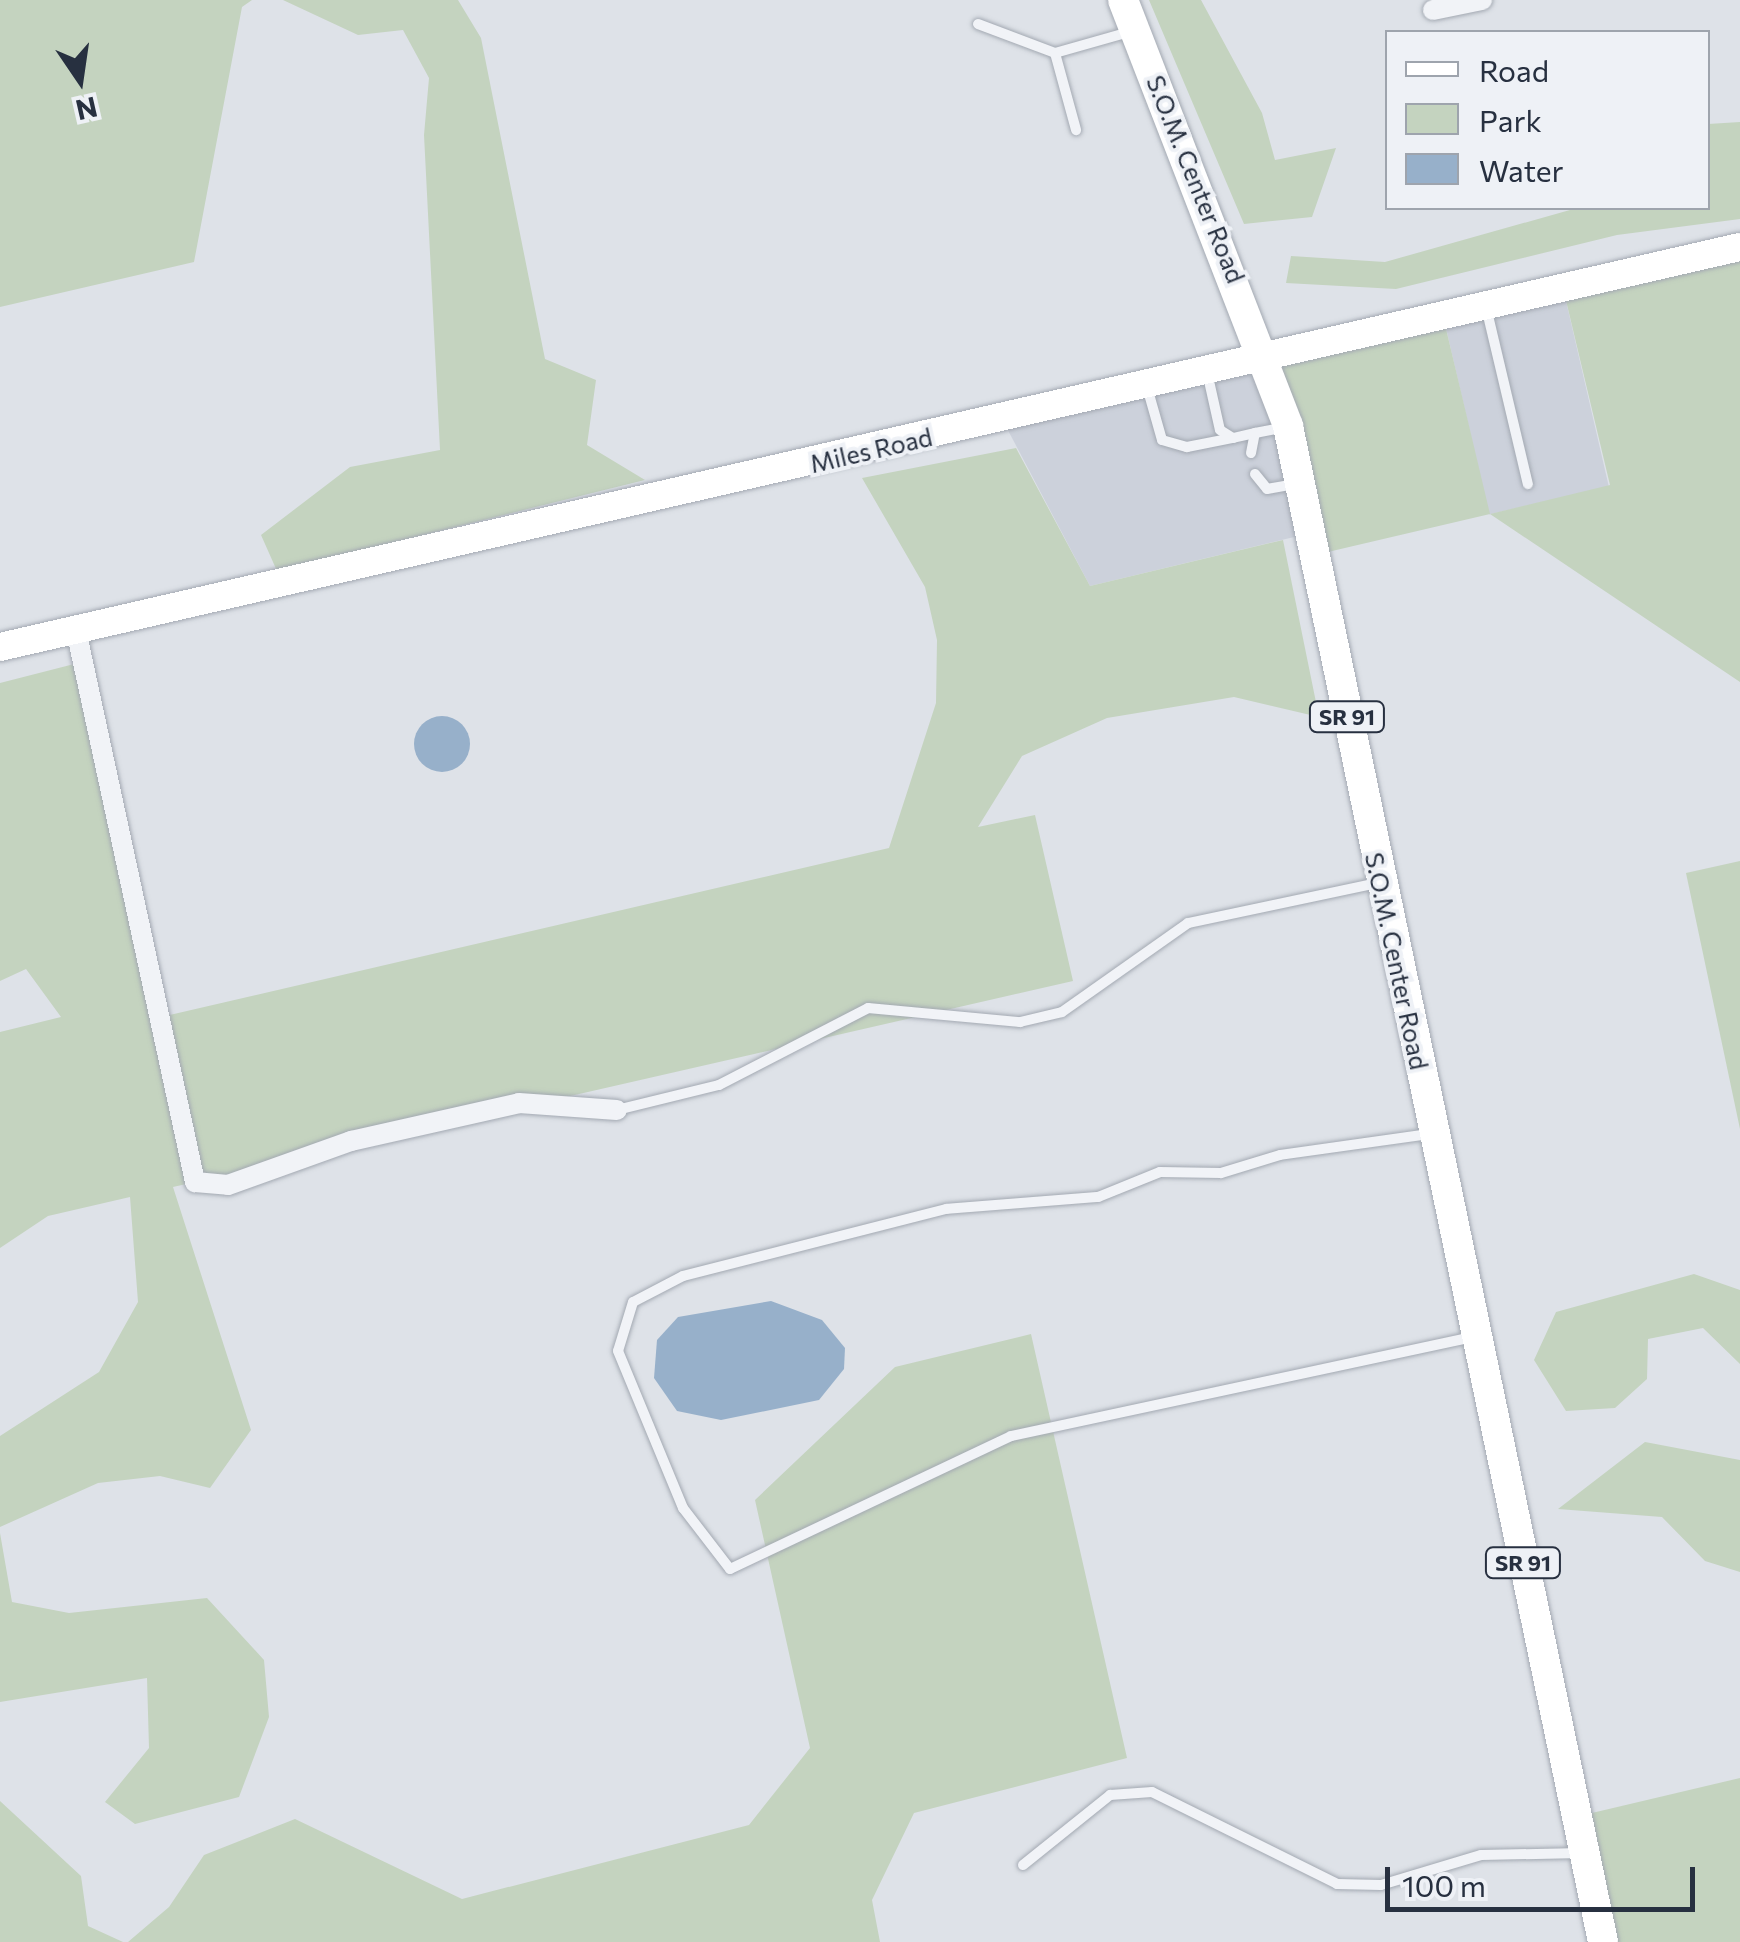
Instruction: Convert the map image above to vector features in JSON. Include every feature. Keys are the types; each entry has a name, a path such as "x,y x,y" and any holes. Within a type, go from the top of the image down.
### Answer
{"main road":[{"name":"S.O.M. Center Road","path":"1123,0 1268,357 1288,426 1474,1337 1603,1942"},
{"name":"Miles Road","path":"0,647 1740,247"}],"street":[{"path":"1433,10 1482,0"},
{"path":"76,630 195,1182 228,1185 351,1141 519,1103 617,1110"}],"lane":[{"path":"978,24 1054,54 1135,30"},
{"path":"1054,54 1076,130"},
{"path":"1486,306 1528,484"},
{"path":"1206,371 1220,430 1232,438"},
{"path":"1146,386 1162,440 1187,447 1288,426"},
{"path":"1251,453 1255,434"},
{"path":"1255,474 1267,490 1301,482"},
{"path":"617,1110 719,1085 868,1008 1020,1022 1062,1012 1188,923 1381,882"},
{"path":"1432,1134 1280,1155 1221,1173 1160,1172 1098,1197 946,1209 683,1276 633,1302 618,1351 683,1508 730,1569 1011,1436 1474,1337"},
{"path":"1023,1865 1110,1795 1152,1792 1337,1884 1381,1885 1481,1855 1583,1853"}],"shaded area":[{"path":"1563,288 1609,487 1489,514 1443,316"},
{"path":"1268,357 1311,533 1090,586 1002,419"}],"green space":[{"path":"0,0 252,0 242,7 194,262 0,307"},
{"path":"283,0 458,0 481,38 545,359 596,380 587,445 645,480 277,571 261,535 350,467 440,450 424,135 429,78 403,30 358,35"},
{"path":"1149,0 1201,0 1262,113 1275,160 1336,148 1312,217 1244,224"},
{"path":"1740,122 1740,219 1617,235 1396,289 1286,283 1291,256 1385,262 1570,210 1710,210 1710,124"},
{"path":"1740,247 1740,682 1490,514 1610,485 1563,288"},
{"path":"1443,316 1490,514 1315,555 1268,357"},
{"path":"1016,448 1090,586 1283,540 1319,717 1234,697 1107,718 1022,756 978,827 1035,815 1073,981 173,1187 251,1430 210,1488 160,1476 98,1483 0,1527 0,1436 99,1372 138,1302 130,1197 48,1216 0,1248 0,1032 61,1017 26,969 0,981 0,683 82,662 161,1017 889,848 936,703 937,640 925,587 862,478"},
{"path":"1740,861 1740,1129 1686,873"},
{"path":"1694,1274 1740,1290 1740,1364 1703,1328 1648,1339 1647,1379 1615,1408 1566,1411 1534,1360 1556,1312"},
{"path":"1031,1334 1127,1758 914,1813 872,1900 880,1942 128,1942 169,1907 204,1855 295,1819 462,1899 749,1825 810,1748 755,1500 895,1367"},
{"path":"1645,1442 1740,1460 1740,1572 1705,1561 1662,1517 1558,1509"},
{"path":"0,1533 12,1602 69,1613 207,1598 264,1660 269,1717 239,1797 135,1824 105,1802 149,1748 147,1678 0,1702"},
{"path":"1740,1778 1740,1942 1601,1942 1575,1817"},
{"path":"0,1801 81,1876 88,1926 123,1942 0,1942"}],"water":[{"path":"442,716 462,724 470,744 462,764 442,772 422,764 414,744 422,724"},
{"path":"771,1301 822,1320 845,1348 844,1369 819,1400 721,1420 677,1411 654,1378 657,1340 678,1317"}]}
